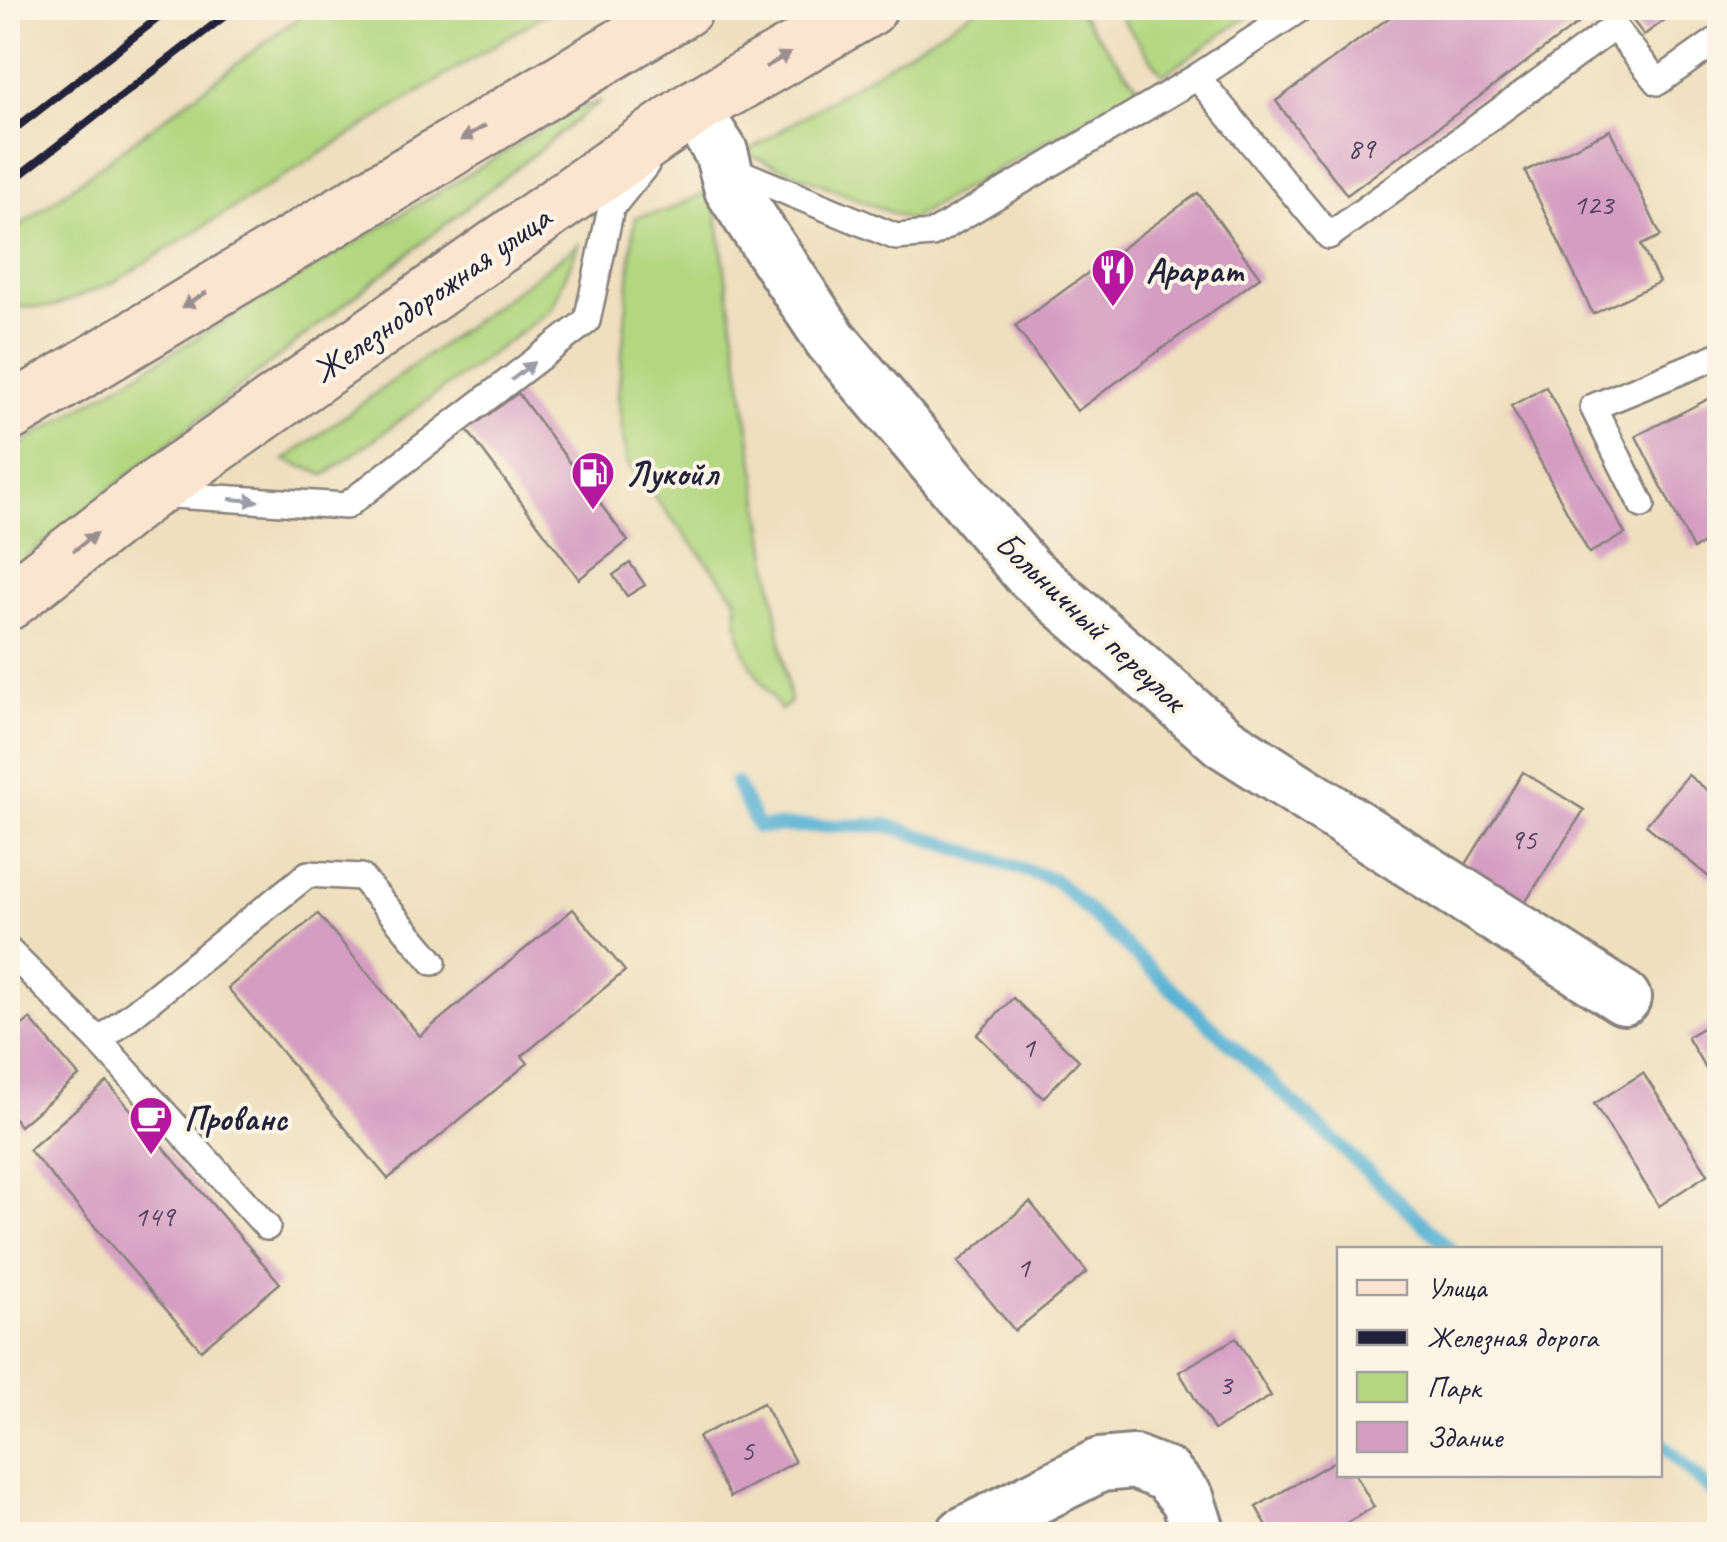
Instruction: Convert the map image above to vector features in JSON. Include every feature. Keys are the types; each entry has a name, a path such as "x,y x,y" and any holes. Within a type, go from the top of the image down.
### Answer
{"main road":[{"path":"8,414 685,8"},
{"name":"Железнодорожная улица","path":"8,602 147,494 693,109 868,8"}],"street":[{"name":"Больничный переулок","path":"693,109 726,167 731,189 832,340 1026,571 1224,742 1624,998"},
{"path":"962,1534 1100,1465 1134,1462 1166,1476 1188,1500 1199,1534"}],"lane":[{"path":"726,167 896,236 932,234 1197,77 1300,8"},
{"path":"1197,77 1329,236 1614,27 1658,82 1720,38"},
{"path":"147,494 346,506 587,321 611,208 693,109"},
{"path":"1642,505 1593,408 1720,355"},
{"path":"99,1041 308,874 362,877 434,962"},
{"path":"8,950 99,1041 267,1227"}],"green space":[{"path":"311,8 554,8 113,283 52,307 8,307 8,235"},
{"path":"978,8 1076,8 1139,88 909,220 745,153"},
{"path":"1114,8 1260,8 1163,75"},
{"path":"602,100 8,571 11,450 571,112"},
{"path":"713,189 790,703 781,710 754,671 743,646 737,599 627,463 618,397 635,217 666,211"},
{"path":"579,244 551,310 325,475 285,460"}],"building":[{"path":"1402,8 1599,8 1347,195 1276,101"},
{"path":"1623,8 1681,8 1644,35"},
{"path":"1610,130 1661,236 1641,245 1659,282 1593,314 1525,171"},
{"path":"1198,193 1260,277 1077,411 1015,326"},
{"path":"1546,387 1625,534 1589,553 1511,406"},
{"path":"518,393 628,541 579,579 467,430"},
{"path":"1720,393 1720,536 1693,549 1636,436"},
{"path":"630,563 645,585 627,596 613,575"},
{"path":"1523,772 1584,810 1523,906 1463,869"},
{"path":"1688,775 1720,800 1720,866 1710,878 1646,825"},
{"path":"573,909 625,971 522,1056 528,1063 388,1179 228,988 318,914 420,1036"},
{"path":"1013,998 1079,1060 1043,1098 977,1035"},
{"path":"1720,1018 1720,1093 1687,1037"},
{"path":"30,1019 79,1076 20,1126 8,1111 8,1037"},
{"path":"1643,1073 1708,1174 1659,1206 1594,1104"},
{"path":"107,1082 280,1283 201,1350 29,1150"},
{"path":"1030,1202 1087,1272 1015,1331 958,1262"},
{"path":"1236,1338 1271,1396 1214,1430 1179,1372"},
{"path":"763,1403 795,1462 730,1497 698,1437"},
{"path":"1337,1460 1337,1477 1357,1477 1374,1507 1327,1534 1272,1534 1256,1507"}],"waterway":[{"path":"736,783 758,827 887,825 1055,880 1448,1247"},
{"path":"1662,1445 1720,1499"}],"railway":[{"path":"8,134 171,8"},
{"path":"8,184 235,8"}],"place":[{"name":"Арарат","path":"1113,308"},
{"name":"Лукойл","path":"593,511"},
{"name":"Прованс","path":"151,1156"}]}
